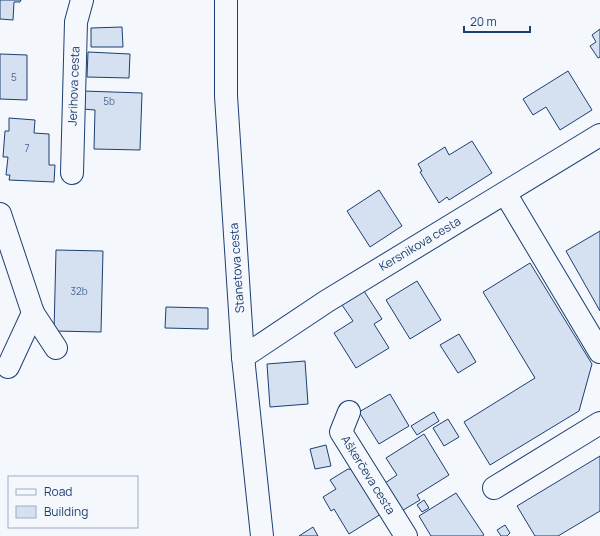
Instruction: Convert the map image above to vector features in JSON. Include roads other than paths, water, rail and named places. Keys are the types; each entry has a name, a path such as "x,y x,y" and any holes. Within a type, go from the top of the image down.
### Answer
{"street":[{"name":"Jerihova cesta","path":"72,173 76,22 82,0"},
{"name":"Stanetova cesta","path":"226,0 226,96 243,357 262,536"},
{"name":"Kersnikova cesta","path":"243,357 327,301 600,135"},
{"path":"505,193 537,249 600,352"},
{"path":"0,214 33,312 56,348"},
{"path":"8,367 33,312"},
{"name":"Aškerčeva cesta","path":"349,412 341,432 406,536"},
{"path":"494,488 600,423"}]}
